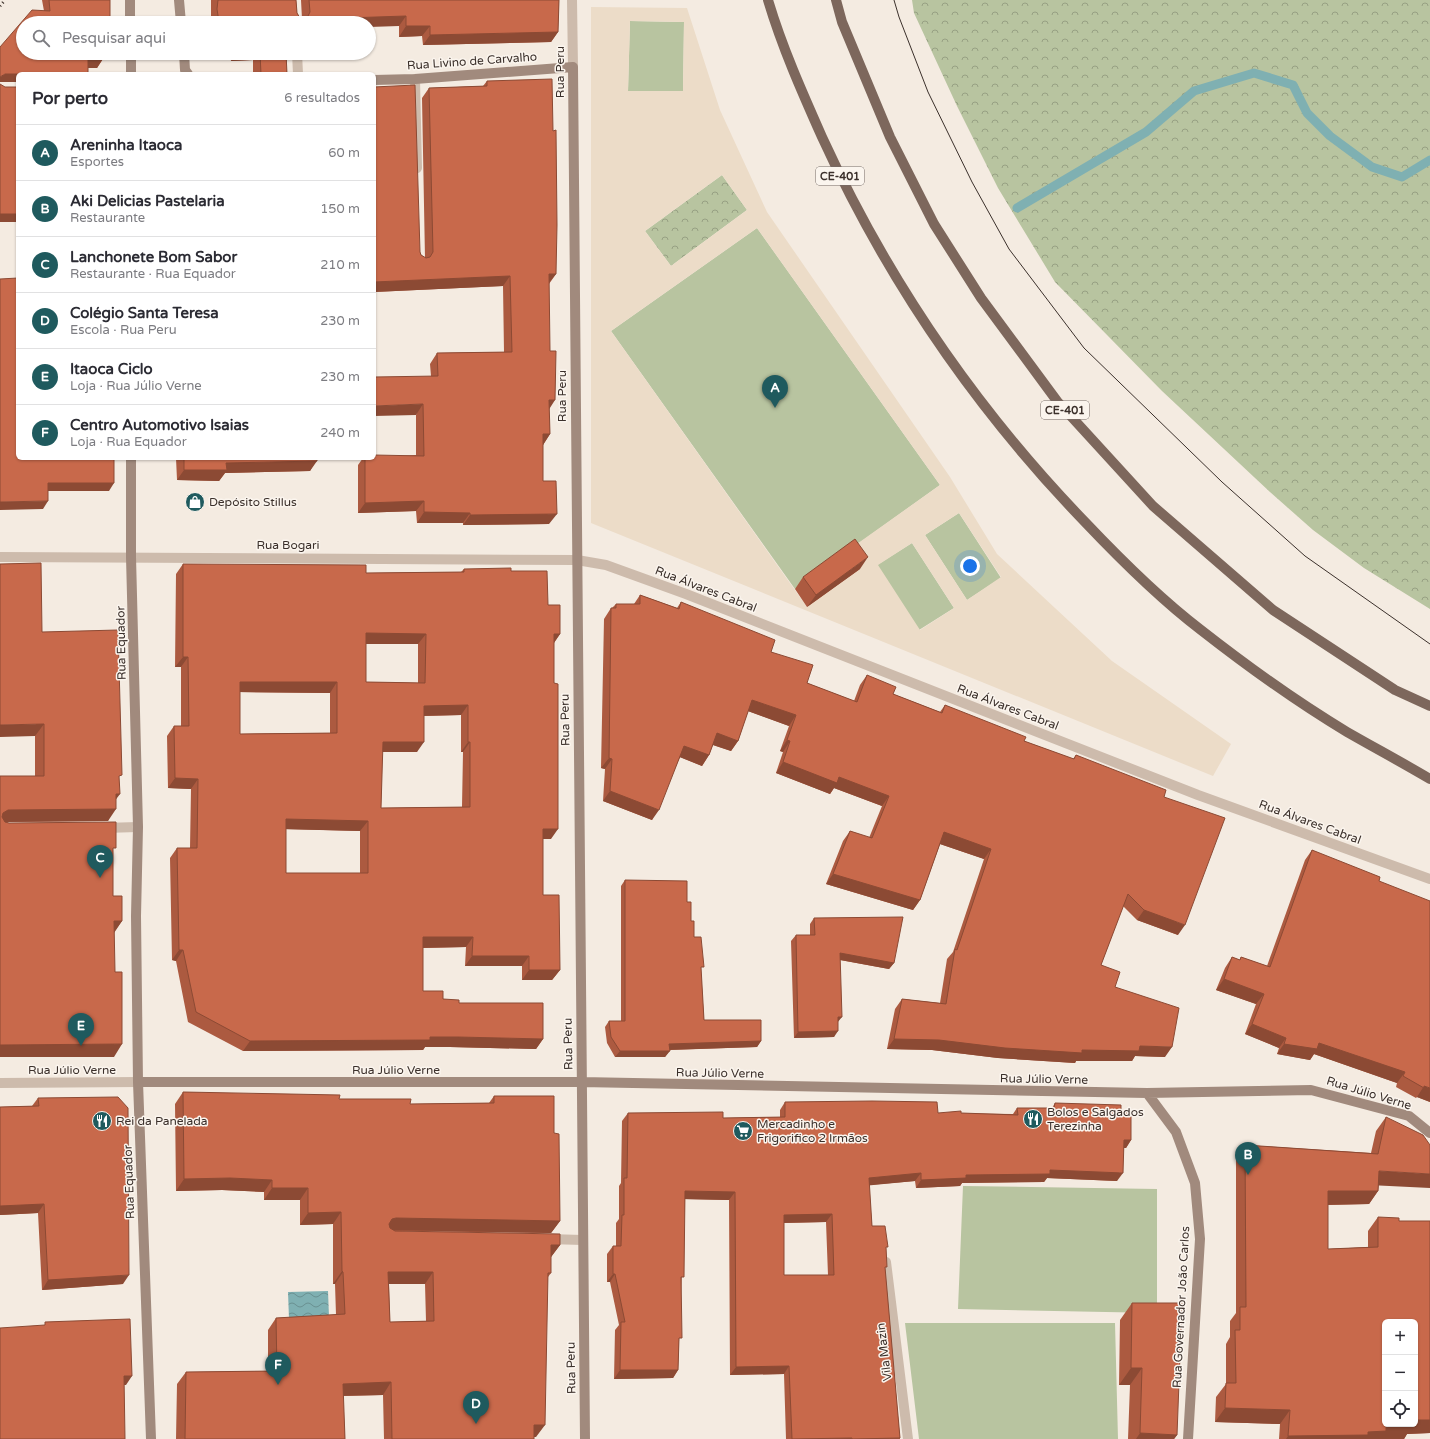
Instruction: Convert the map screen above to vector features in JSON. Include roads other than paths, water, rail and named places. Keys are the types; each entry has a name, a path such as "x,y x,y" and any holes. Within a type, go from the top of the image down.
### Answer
{"main road":[{"name":"CE-401","path":"768,0 802,94 848,192 884,258 935,340 1001,429 1052,488 1120,559 1199,628 1275,684 1346,731 1430,779"},
{"name":"CE-401","path":"836,0 842,22 890,138 934,224 981,298 1057,402 1153,506 1273,610 1395,690 1430,706"}],"street":[{"path":"130,0 130,16"},
{"path":"179,0 180,16"},
{"name":"Rua Peru","path":"572,0 585,1439"},
{"path":"131,60 131,72"},
{"path":"184,60 186,72"},
{"path":"297,60 298,72"},
{"name":"Rua Livino de Carvalho","path":"376,80 415,79 573,67"},
{"path":"415,79 417,175"},
{"name":"Rua Equador","path":"131,460 131,557 138,827 136,916 138,1082 151,1439"},
{"name":"Rua Bogari","path":"0,558 131,557 577,560"},
{"name":"Rua Álvares Cabral","path":"577,560 606,565 686,594 1198,795 1430,879"},
{"path":"92,828 138,827"},
{"name":"Rua Júlio Verne","path":"0,1083 582,1082 1147,1093 1311,1090 1409,1116 1430,1133"},
{"name":"Rua Governador João Carlos","path":"1147,1093 1176,1132 1195,1183 1200,1240 1188,1439"},
{"path":"536,1239 583,1240"},
{"name":"Vila Mazin","path":"886,1262 908,1439"}],"water":[{"path":"328,1291 329,1317 289,1319 288,1292"}],"waterway":[{"path":"1017,208 1146,132 1194,91 1254,73 1293,85 1307,113 1330,136 1372,167 1402,177 1430,160"}],"tram line":[{"path":"894,0 899,17 928,92 972,182 1009,249 1084,348 1222,482 1305,556 1430,644"}],"railway":[{"path":"0,6 5,0"}],"place":[{"name":"Areninha Itaoca","path":"775,408"},
{"name":"Depósito Stillus","path":"195,502"},
{"name":"Lanchonete Bom Sabor","path":"100,878"},
{"name":"Itaoca Ciclo","path":"81,1046"},
{"name":"Bolos e Salgados Terezinha","path":"1033,1119"},
{"name":"Rei da Panelada","path":"102,1121"},
{"name":"Mercadinho e Frigorifico 2 Irmãos","path":"743,1131"},
{"name":"Aki Delicias Pastelaria","path":"1248,1175"},
{"name":"Centro Automotivo Isaias","path":"278,1385"},
{"name":"Colégio Santa Teresa","path":"476,1424"}]}
